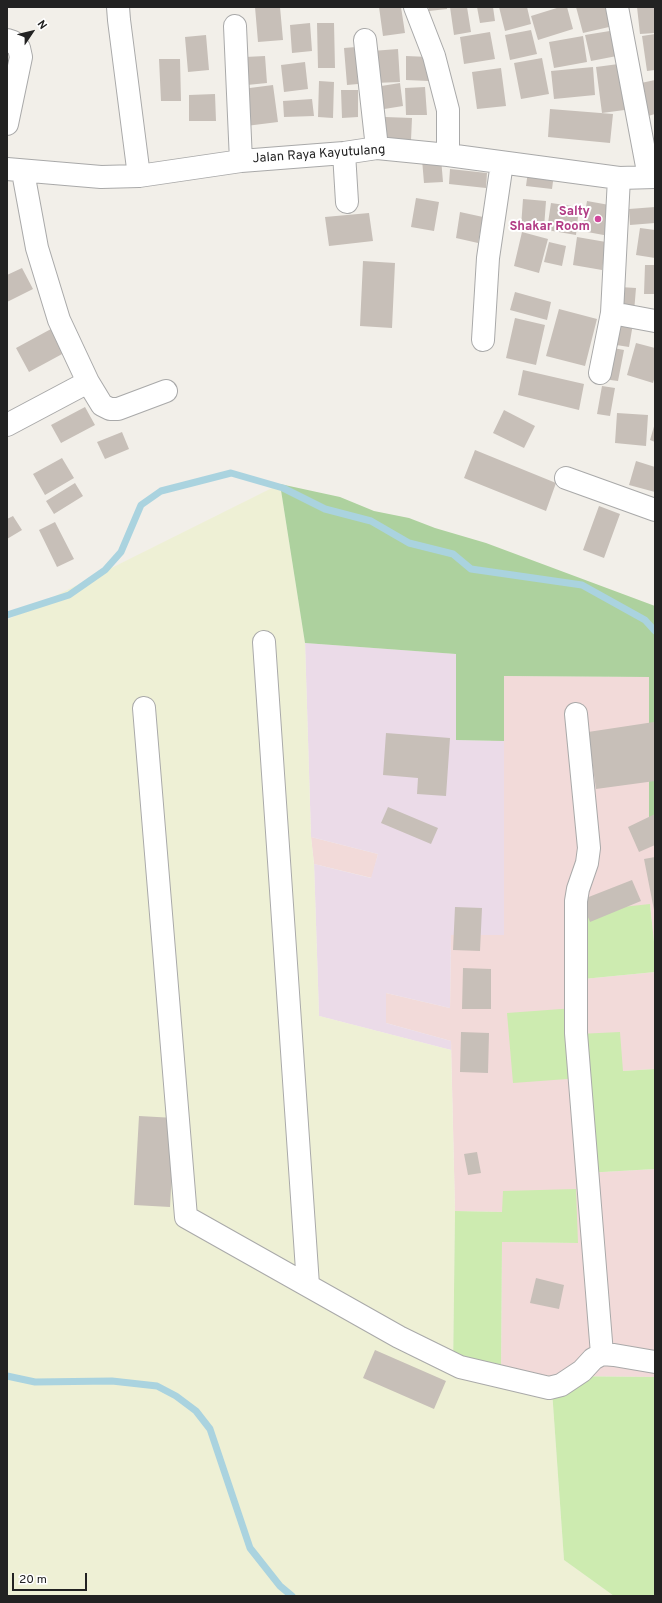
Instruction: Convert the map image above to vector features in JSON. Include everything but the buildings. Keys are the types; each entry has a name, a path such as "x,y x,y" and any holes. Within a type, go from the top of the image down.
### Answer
{"street":[{"path":"118,7 139,176"},
{"path":"415,7 434,56 448,110 448,155"},
{"path":"617,7 652,177"},
{"path":"235,26 241,161"},
{"path":"7,40 13,42 19,48 21,56 7,124"},
{"path":"365,40 377,148"},
{"name":"Jalan Raya Kayutulang","path":"15,170 101,177 139,176 241,161 344,153 377,148 448,155 619,178 652,177"},
{"path":"344,153 347,202"},
{"path":"483,340 488,258 502,163"},
{"path":"15,170 59,320 88,382 102,405 110,409 118,409 166,391"},
{"path":"600,373 612,312 619,178"},
{"path":"612,312 655,321"},
{"path":"7,425 88,382"},
{"path":"566,478 655,510"},
{"path":"264,642 308,1285"},
{"path":"144,708 186,1217 399,1337 460,1367 549,1388 562,1385 582,1371 593,1359 602,1354 655,1362"},
{"path":"576,714 589,848 587,864 578,889 576,901 576,1032 602,1354"}],"shaded area":[{"path":"305,643 457,654 456,740 504,741 504,935 451,935 450,1008 386,993 386,1023 451,1041 451,1050 319,1016 314,864 371,878 378,854 311,837"},
{"path":"504,676 649,677 649,833 655,833 655,951 650,904 573,980 655,972 655,1069 623,1071 581,1077 585,1173 655,1169 655,1377 551,1376 501,1372 502,1242 578,1243 503,1191 503,1212 455,1211 451,1041 386,1023 386,993 450,1008 451,935"},
{"path":"311,837 378,854 372,878 314,864"}],"green space":[{"path":"280,484 305,643 311,837 314,864 319,1016 451,1050 455,1211 453,1371 501,1372 551,1376 564,1560 614,1596 7,1596 7,620"},
{"path":"280,484 340,497 374,511 409,518 435,528 486,543 655,606 655,833 649,833 649,677 504,676 504,741 456,740 456,654 305,643"},
{"path":"650,904 655,951 655,972 573,980 566,913"},
{"path":"575,1008 578,1034 620,1032 623,1071 655,1069 655,1169 585,1173 581,1078 513,1083 507,1013"},
{"path":"576,1189 578,1243 502,1242 501,1372 453,1371 455,1211 502,1212 503,1191"},
{"path":"551,1376 655,1377 655,1596 614,1596 564,1560"}],"waterway":[{"path":"7,615 69,595 105,570 121,552 141,505 161,491 231,473 283,488 325,509 371,521 409,543 453,554 471,569 582,585 645,620 655,631"},
{"path":"7,1376 35,1382 112,1381 157,1386 176,1396 196,1411 210,1429 250,1548 280,1586 292,1596"}],"place":[{"name":"Salty Shakar Room","path":"598,219"}]}
